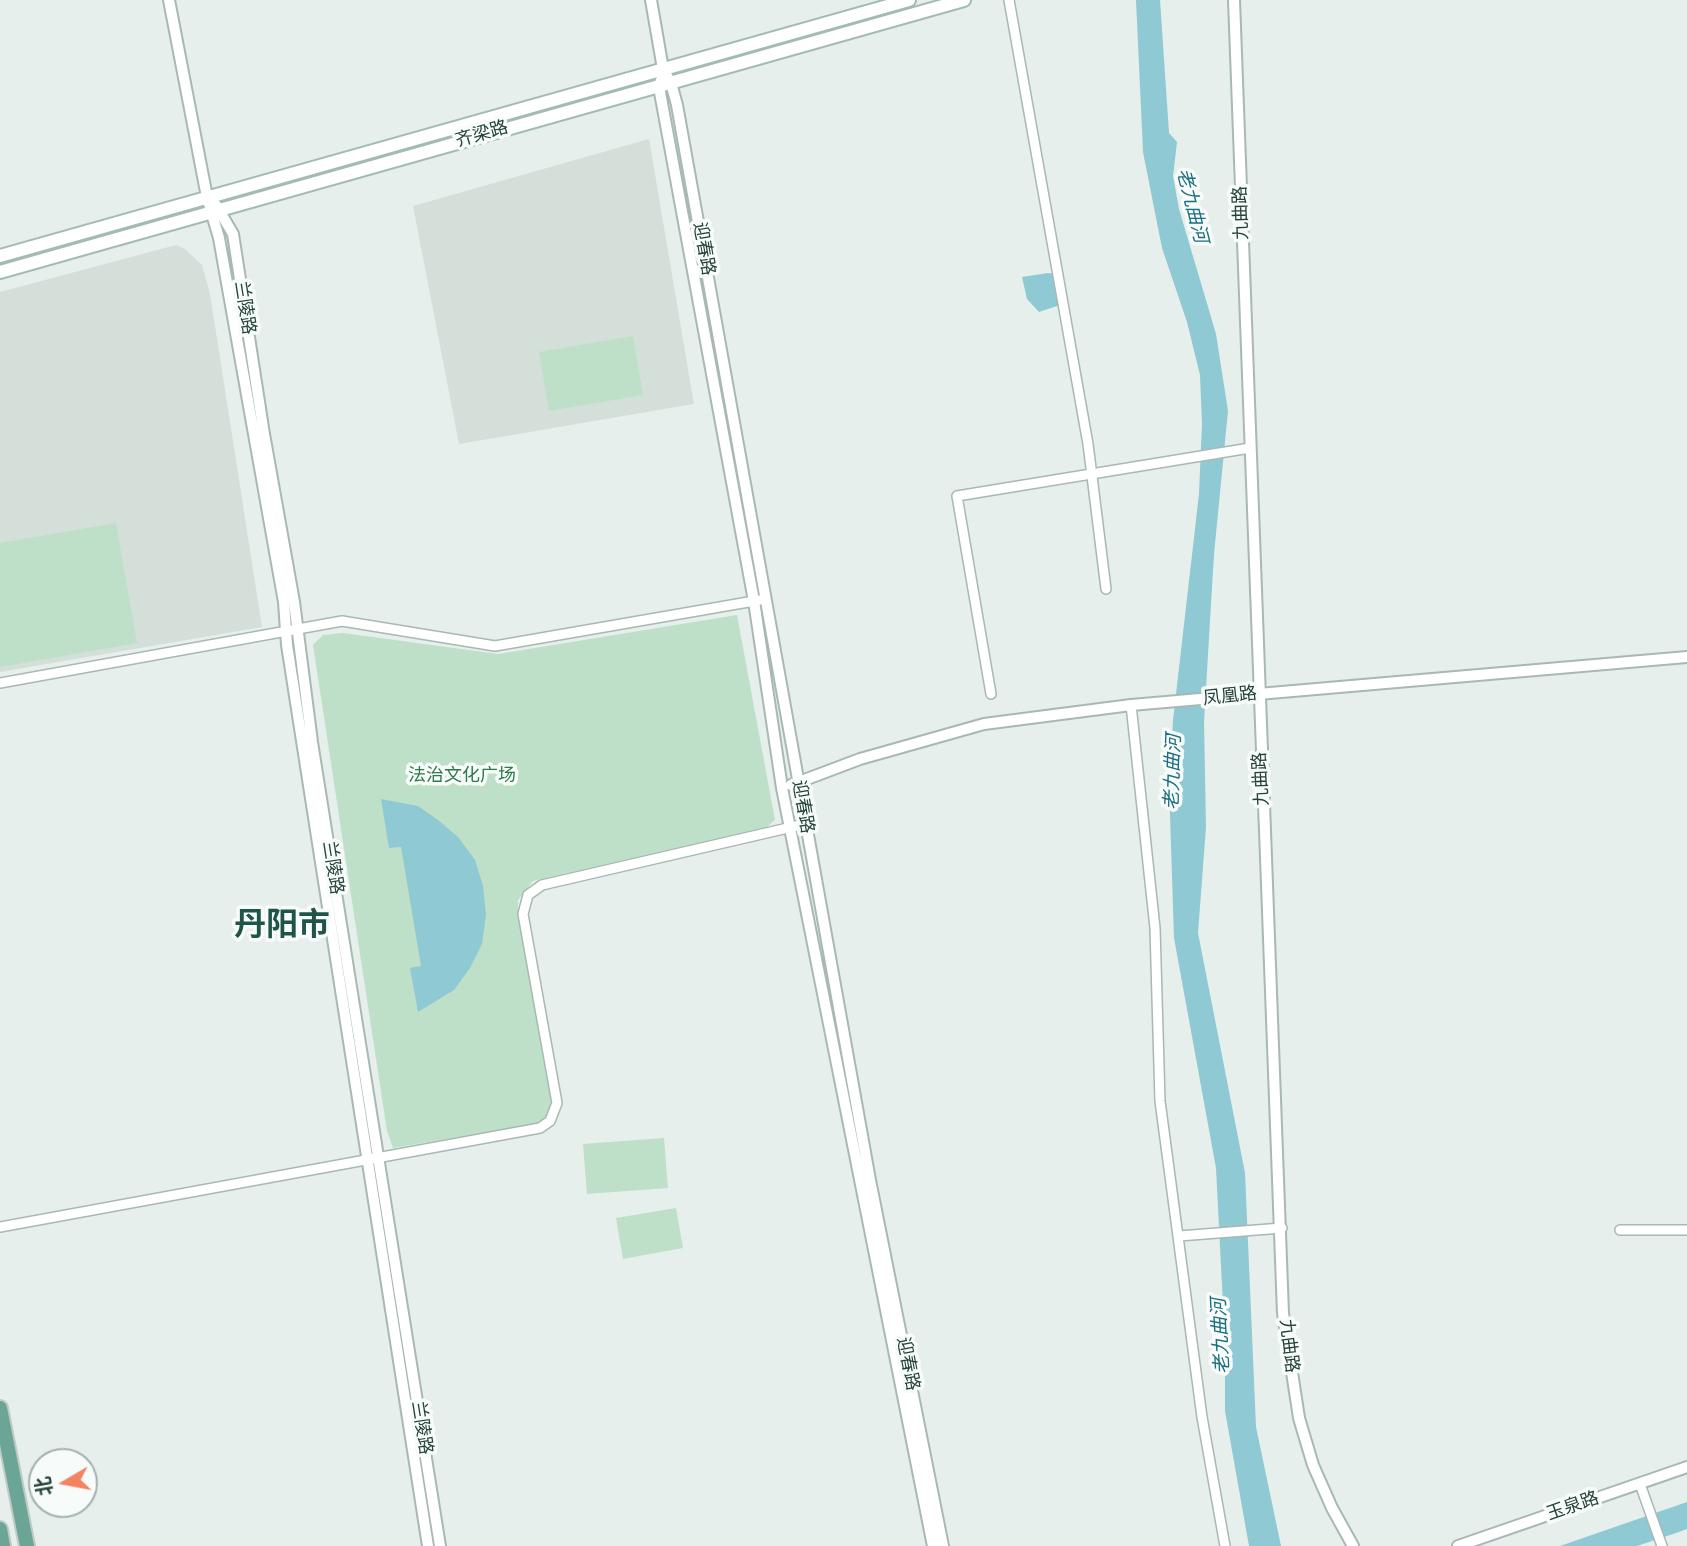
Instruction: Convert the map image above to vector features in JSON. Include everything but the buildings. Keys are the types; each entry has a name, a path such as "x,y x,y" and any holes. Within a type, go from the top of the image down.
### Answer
{"main road":[{"name":"齐梁路","path":"0,256 909,0"},
{"name":"齐梁路","path":"0,272 665,85 918,6 964,0"},
{"path":"0,1408 27,1546"},
{"path":"0,1529 3,1546"}],"street":[{"name":"兰陵路","path":"169,0 207,197 216,211 291,630 373,1161 428,1546"},
{"name":"迎春路","path":"651,0 754,601 782,788 933,1546"},
{"path":"1009,0 1088,443 1106,589"},
{"name":"九曲路","path":"1234,0 1258,694 1282,1228 1283,1313 1299,1418 1313,1465 1353,1546"},
{"name":"迎春路","path":"665,85 766,599 870,1180 943,1546"},
{"path":"991,695 957,496 1250,448"},
{"path":"0,682 342,621 495,646 766,599"},
{"name":"凤凰路","path":"782,788 860,759 984,724 1131,705 1687,657"},
{"path":"1131,705 1155,928 1160,1101 1202,1417 1225,1546"},
{"path":"0,1227 528,1133 540,1128 556,1112 557,1103 523,914 523,904 534,889 805,824"},
{"name":"兰陵路","path":"373,1161 440,1546"},
{"path":"1179,1236 1282,1228"},
{"path":"1620,1230 1687,1230"},
{"name":"玉泉路","path":"1458,1546 1687,1467"},
{"path":"1640,1484 1662,1546"}],"shaded area":[{"path":"649,139 694,404 459,444 413,206"},
{"path":"176,245 185,249 202,265 210,294 262,627 0,672 0,292"}],"green space":[{"path":"633,336 643,395 549,411 539,352"},
{"path":"116,523 137,643 0,667 0,543"},
{"name":"法治文化广场","path":"737,615 775,820 767,827 533,881 518,900 518,915 551,1102 547,1115 540,1123 393,1148 387,1131 313,645 323,635 343,633 498,654"},
{"path":"664,1138 668,1188 587,1194 583,1144"},
{"path":"676,1208 683,1248 623,1259 616,1218"}],"water":[{"name":"老九曲河","path":"1136,0 1160,0 1169,133 1177,142 1173,176 1179,209 1216,334 1228,411 1214,554 1204,722 1206,827 1198,933 1245,1173 1256,1427 1281,1546 1249,1546 1225,1411 1225,1344 1216,1168 1174,938 1169,784 1173,720 1199,494 1202,424 1200,375 1187,322 1162,248 1143,152"},
{"path":"1054,274 1060,305 1039,312 1027,299 1022,277"},
{"path":"381,799 418,806 458,837 475,860 483,886 486,915 482,944 470,968 454,990 418,1012 410,968 421,966 401,847 389,848"},
{"path":"1687,1502 1687,1529 1676,1533 1637,1546 1560,1546"}],"district":[{"name":"丹阳市","path":"282,927"}]}
